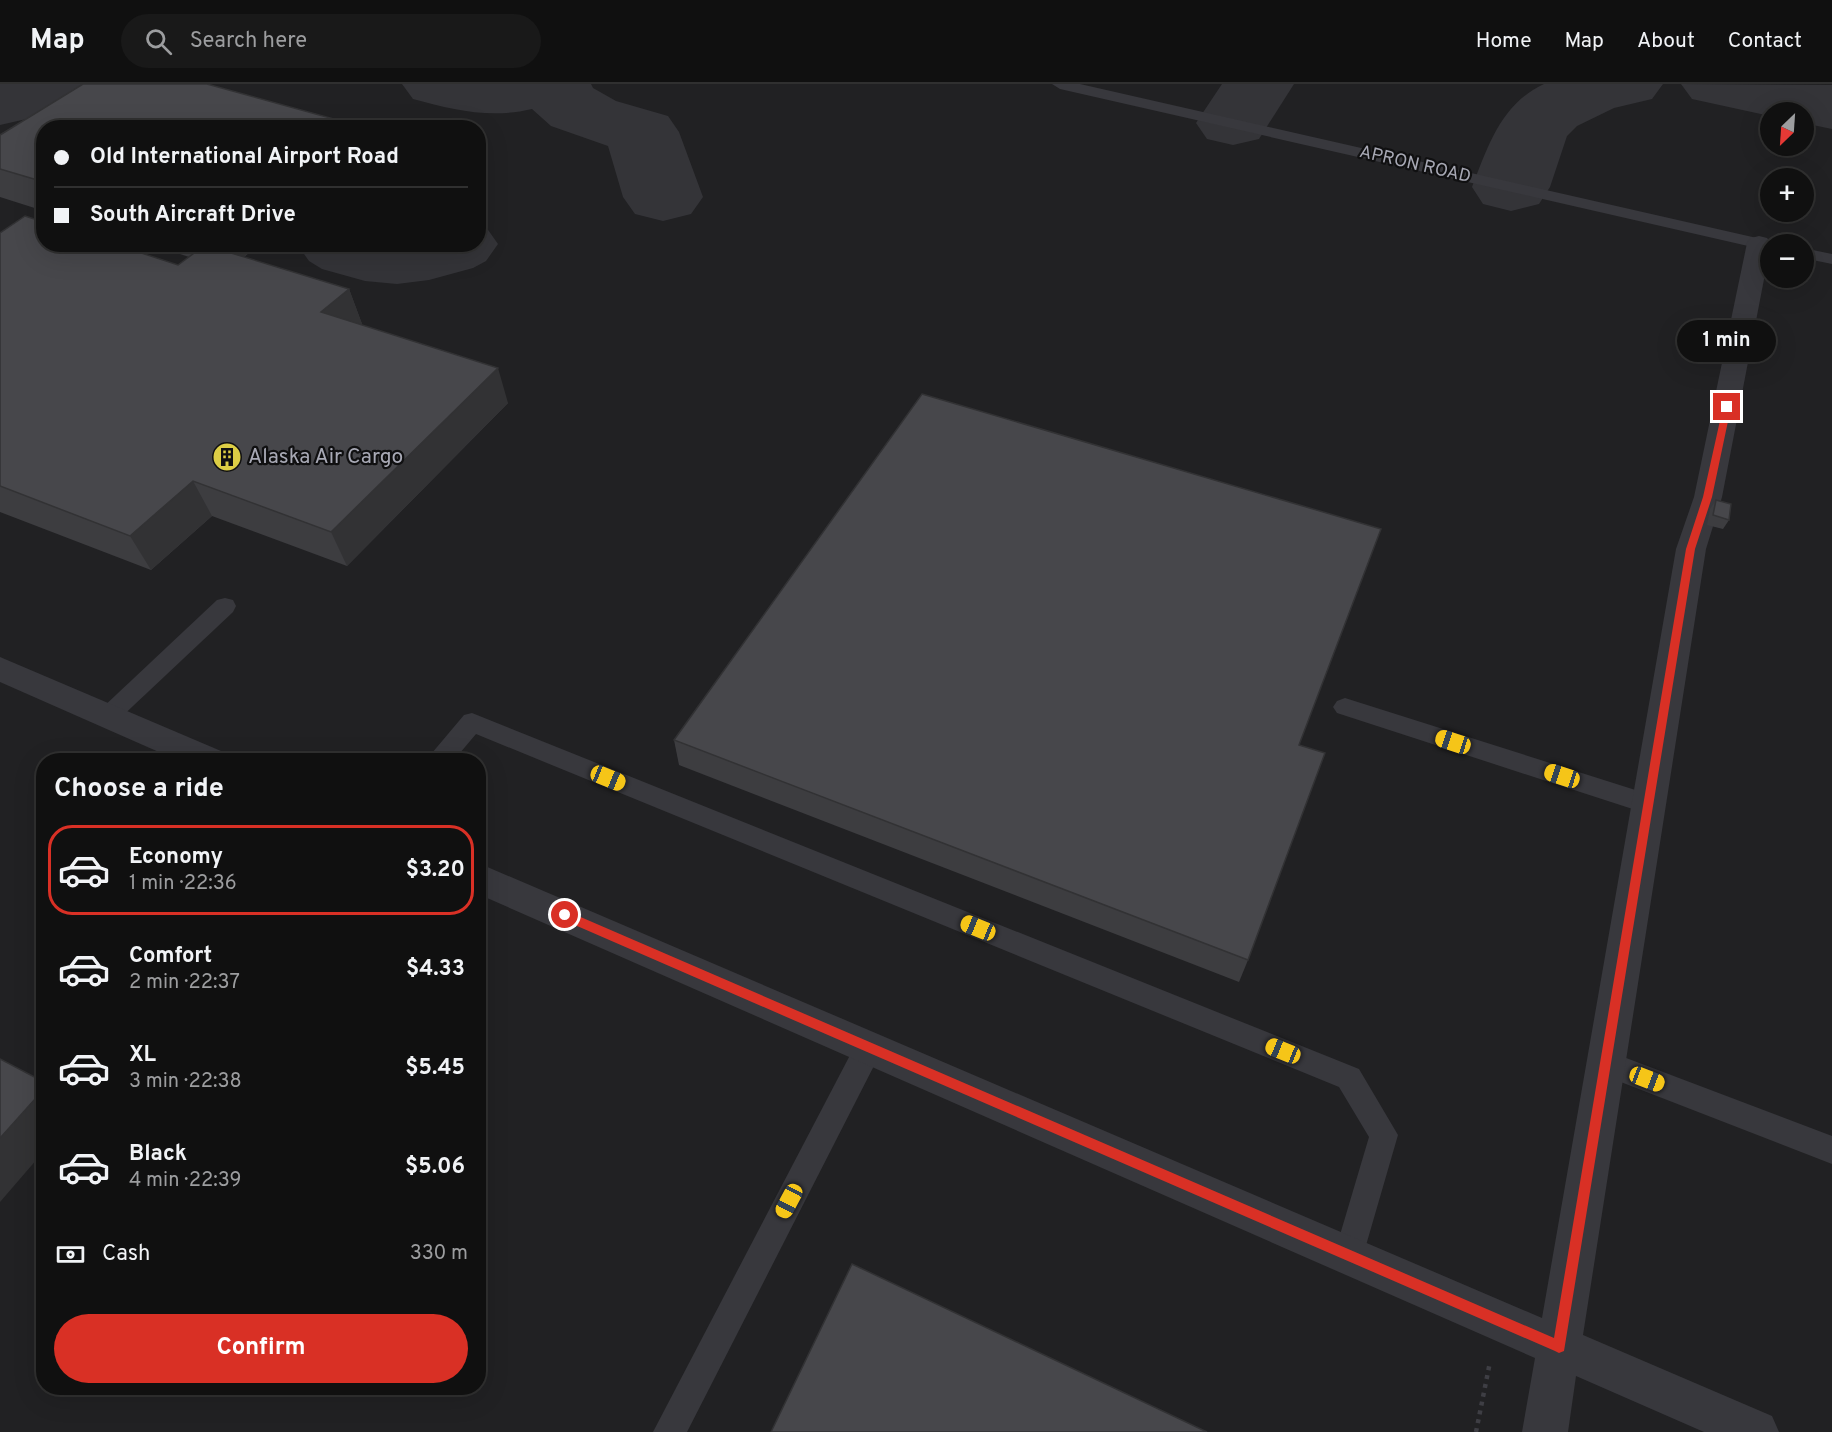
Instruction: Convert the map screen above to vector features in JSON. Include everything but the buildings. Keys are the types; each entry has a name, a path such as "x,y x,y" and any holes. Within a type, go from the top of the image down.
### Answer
{"street":[{"path":"1545,1432 1691,549 1713,474 1760,262"},
{"path":"0,669 193,753"},
{"path":"486,881 1756,1432"}],"lane":[{"name":"APRON ROAD","path":"1060,84 1760,243"},
{"path":"1814,256 1832,260"},
{"path":"108,716 225,606"},
{"path":"1345,707 1648,804"},
{"path":"446,753 472,722 1349,1078 1384,1135 1350,1255"},
{"path":"669,1432 869,1047"},
{"path":"1605,1063 1832,1150"}],"path":[{"path":"1476,1432 1498,1320"}],"shaded area":[{"path":"0,84 1832,84 1832,1432 0,1432"}],"taxiway":[{"path":"0,103 53,92 69,84"},
{"path":"438,84 488,93 513,92 539,84"},
{"path":"555,84 559,95 577,111 641,132 663,197"},
{"path":"1233,123 1258,84"},
{"path":"1511,187 1529,136 1551,111 1562,103 1588,92 1627,84"},
{"path":"1717,84 1832,107"},
{"path":"354,252 381,259 413,258 437,252"}],"place":[{"name":"Alaska Air Cargo","path":"227,457"}],"route":[{"path":"565,915 1559,1346 1691,549 1708,497 1727,407"}]}
